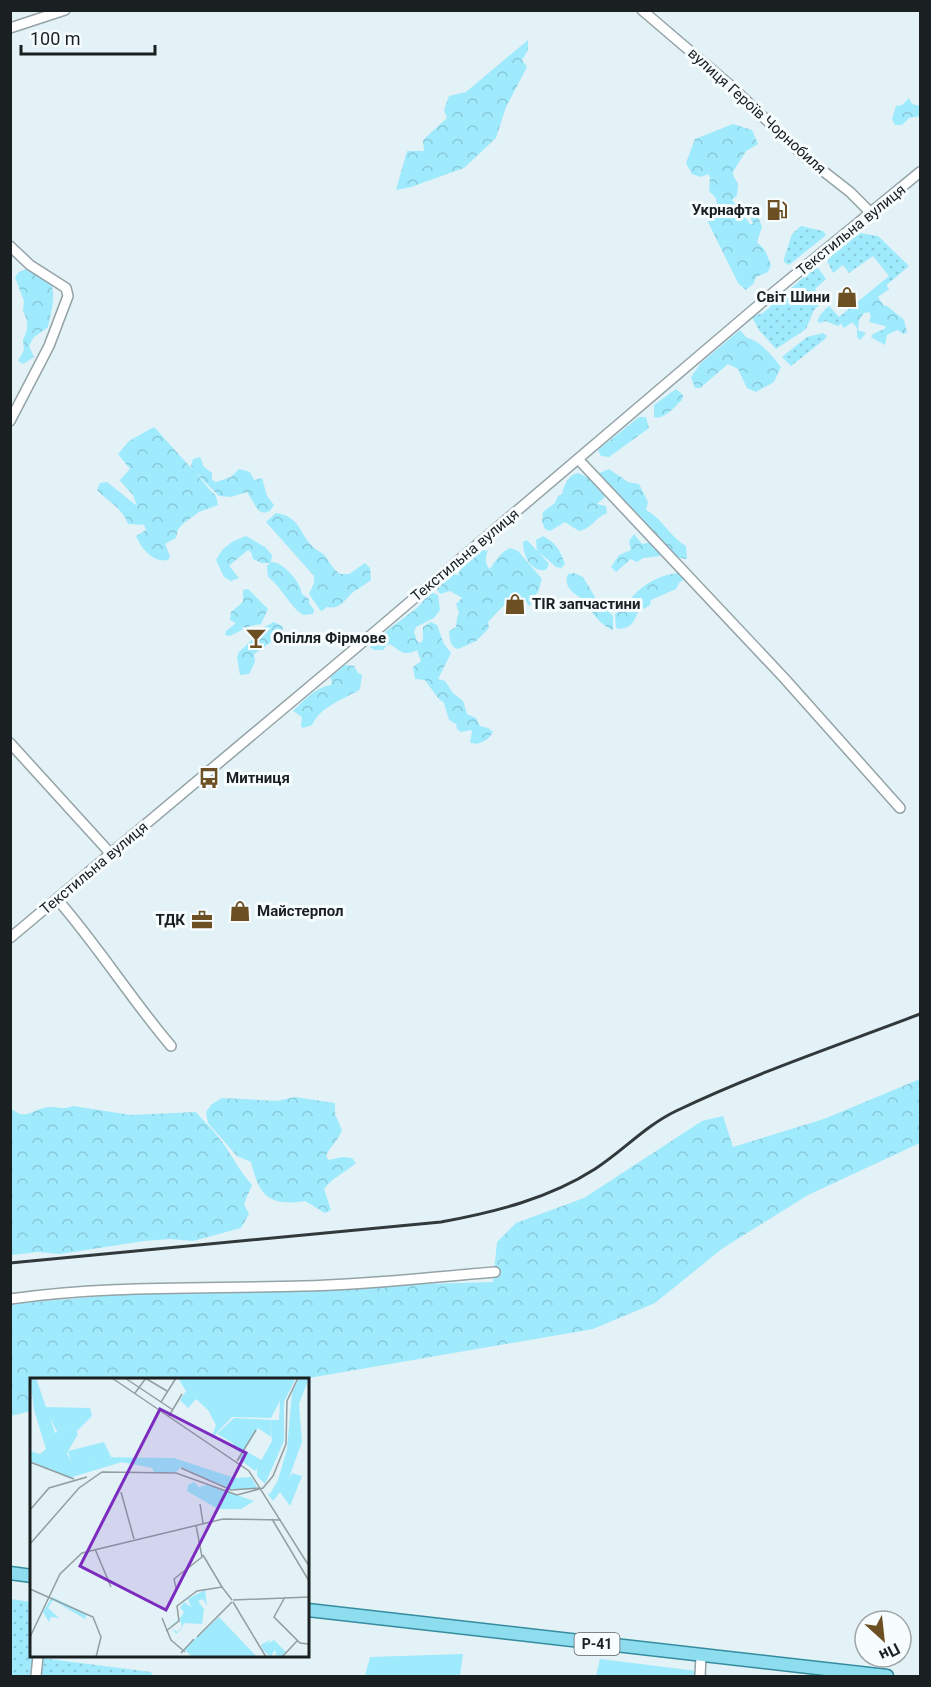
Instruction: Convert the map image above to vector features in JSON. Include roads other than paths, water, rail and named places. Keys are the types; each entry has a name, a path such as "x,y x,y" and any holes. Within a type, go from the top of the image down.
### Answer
{"main road":[{"path":"10,1573 30,1576"},
{"name":"Р-41","path":"309,1610 700,1656 820,1673 887,1677"}],"street":[{"path":"10,28 65,10"},
{"name":"вулиця Героїв Чорнобиля","path":"642,10 731,86 804,156 850,192 871,213"},
{"name":"Текстильна вулиця","path":"10,938 921,172"},
{"path":"10,246 30,265 66,288 68,296 49,345 10,421"},
{"path":"578,459 785,679 900,808"},
{"path":"10,743 111,854"},
{"path":"57,899 171,1046"},
{"path":"10,1299 112,1290 306,1286 495,1272"},
{"path":"700,1656 700,1677"},
{"path":"36,1677 38,1657"}],"railway":[{"path":"10,1263 441,1222 501,1209 559,1189 595,1169 665,1117 706,1097 920,1014"}],"place":[{"name":"Укрнафта","path":"777,210"},
{"name":"Світ Шини","path":"847,297"},
{"name":"TIR запчастини","path":"515,604"},
{"name":"Опілля Фірмове","path":"256,638"},
{"name":"Митниця","path":"209,778"},
{"name":"Майстерпол","path":"240,911"},
{"name":"ТДК","path":"202,920"}]}
